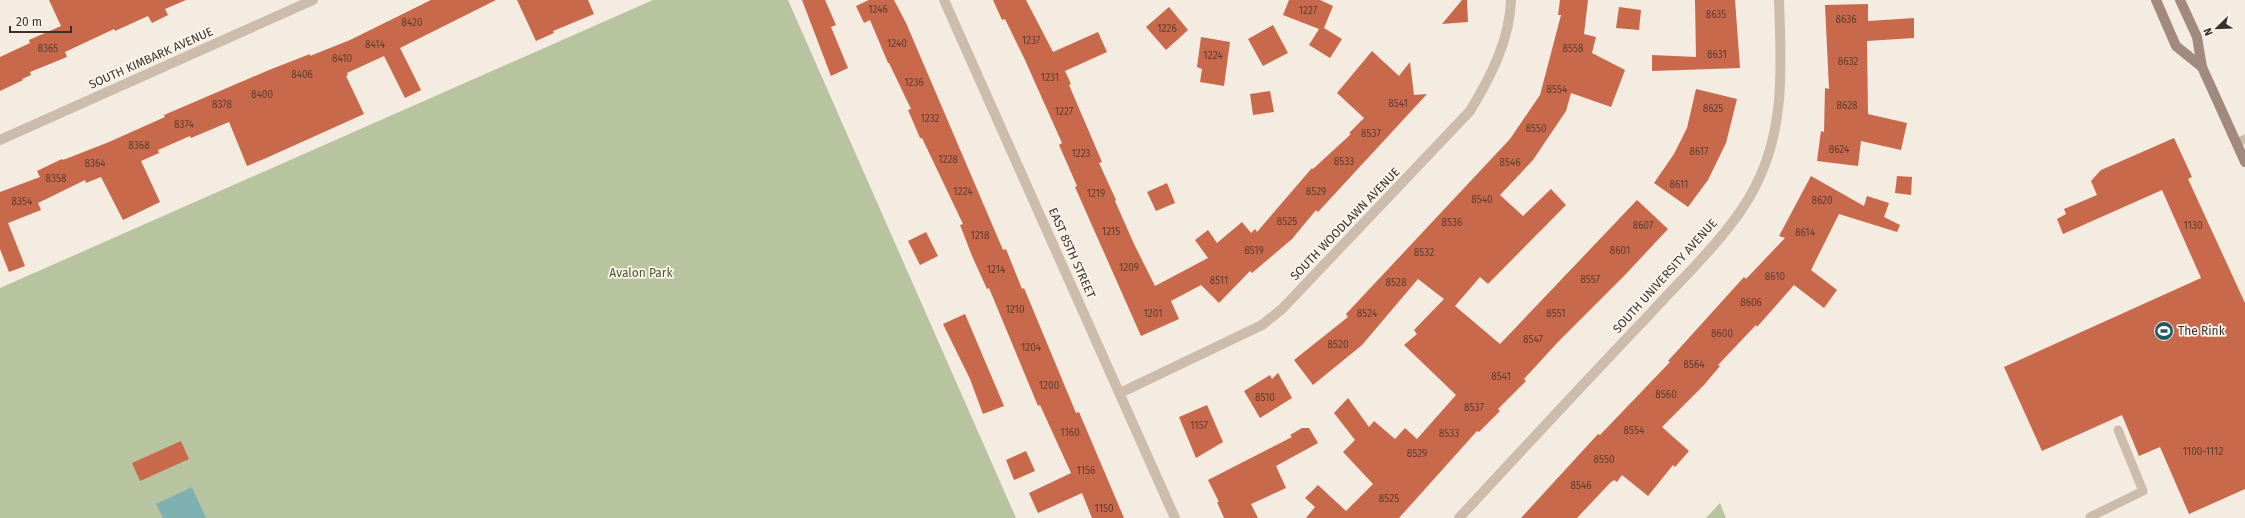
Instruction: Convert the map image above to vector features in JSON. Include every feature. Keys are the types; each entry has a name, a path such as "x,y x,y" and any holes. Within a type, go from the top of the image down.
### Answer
{"main road":[{"path":"2156,0 2176,46 2202,67"},
{"path":"2180,0 2197,37 2202,67 2241,141 2245,162"}],"street":[{"name":"SOUTH KIMBARK AVENUE","path":"0,140 313,0"},
{"name":"EAST 85TH STREET","path":"944,0 1120,393 1174,518"},
{"name":"SOUTH WOODLAWN AVENUE","path":"1120,393 1262,325 1282,309 1470,112 1491,76 1505,38 1511,0"},
{"name":"SOUTH UNIVERSITY AVENUE","path":"1459,518 1694,268 1734,219 1756,185 1769,152 1779,117 1782,78 1778,0"}],"lane":[{"path":"2090,517 2143,491 2118,430"}],"green space":[{"name":"Avalon Park","path":"653,0 788,0 1016,518 0,518 0,288"},
{"path":"1720,503 1726,518 1706,518"}],"water":[{"path":"192,487 206,518 163,518 156,504"}],"building":[{"path":"49,0 186,0 165,9 168,15 152,23 148,16 115,31 114,29 65,52 67,57 30,72 31,75 0,91 0,57 30,43 29,40 61,26"},
{"path":"431,0 496,0 400,48 421,90 405,98 384,56 347,73 348,75 346,76 364,114 264,159 247,166 229,122 191,138 190,136 158,150 159,153 141,161 160,202 123,220 101,177 86,183 85,180 38,203 41,210 8,223 25,266 9,272 0,249 0,192 40,177 37,171 62,159 63,160 109,142 165,117 164,115 269,70 350,40"},
{"path":"517,0 588,0 594,14 553,31 554,33 536,41"},
{"path":"802,0 825,0 836,25 831,27 848,68 831,76"},
{"path":"869,0 894,0 906,23 1003,250 1006,249 1022,289 1024,288 1076,413 1079,412 1124,518 1092,518 1082,493 1038,513 1029,493 1071,473 1040,405 1038,406 989,288 987,289 972,256 960,225 963,224 922,138 920,138 908,110 911,109 888,63 870,20 864,23 856,6"},
{"path":"993,0 1026,0 1053,52 1098,32 1107,52 1065,71 1071,84 1069,85 1102,162 1099,163 1134,244 1155,286 1208,258 1195,240 1208,230 1217,243 1242,222 1251,233 1255,229 1257,232 1312,168 1313,169 1351,134 1349,133 1364,118 1337,93 1372,51 1399,76 1410,62 1414,95 1427,94 1318,212 1316,210 1292,239 1252,273 1250,271 1219,303 1201,285 1171,301 1179,319 1141,336 1075,187 1077,186 1059,145 1062,143 1025,60 1005,19 1002,20"},
{"path":"1289,0 1320,0 1333,6 1324,28 1342,39 1330,58 1309,45 1319,29 1283,15"},
{"path":"1462,0 1467,0 1468,22 1442,24"},
{"path":"1560,0 1588,0 1584,34 1596,37 1592,53 1625,70 1611,107 1571,93 1566,111 1533,160 1500,195 1523,216 1551,189 1566,205 1488,284 1480,277 1455,306 1500,344 1637,200 1668,229 1624,276 1557,343 1524,379 1526,381 1498,409 1500,411 1479,432 1477,431 1399,518 1306,518 1315,507 1305,498 1318,485 1346,511 1373,484 1343,452 1355,440 1334,413 1348,398 1369,427 1374,421 1395,439 1405,428 1417,439 1456,395 1404,345 1417,334 1414,330 1444,299 1418,279 1362,345 1313,385 1294,360 1348,317 1346,314 1510,139 1540,95 1561,15 1558,15"},
{"path":"1695,0 1735,0 1740,68 1652,71 1652,55 1696,57"},
{"path":"1868,4 1868,21 1914,18 1914,38 1867,41 1868,114 1907,123 1901,150 1861,141 1858,166 1817,161 1821,131 1824,132 1825,88 1829,89 1825,5"},
{"path":"1169,7 1188,30 1166,50 1146,27"},
{"path":"1619,7 1641,10 1639,30 1616,28"},
{"path":"1273,25 1288,53 1263,66 1248,39"},
{"path":"1201,37 1230,42 1224,86 1200,82 1202,69 1197,67"},
{"path":"1696,89 1737,99 1726,143 1708,180 1688,207 1654,183 1674,154 1687,128"},
{"path":"1270,91 1274,112 1253,115 1250,94"},
{"path":"2174,138 2192,177 2188,179 2245,303 2245,489 2189,514 2160,447 2139,456 2122,415 2042,451 2004,367 2201,278 2162,190 2063,234 2057,219 2066,214 2064,209 2097,195 2091,181 2101,170"},
{"path":"1811,176 1864,206 1867,196 1889,203 1884,217 1900,225 1897,232 1839,214 1811,270 1837,290 1824,308 1794,285 1757,327 1756,325 1718,365 1720,366 1704,385 1662,427 1689,451 1675,467 1673,465 1648,496 1622,475 1617,482 1614,480 1610,483 1577,518 1521,518 1598,434 1600,435 1670,362 1668,361 1744,277 1746,279 1785,238 1779,236"},
{"path":"1897,176 1912,177 1911,195 1895,193"},
{"path":"1167,183 1175,203 1156,211 1147,192"},
{"path":"926,232 938,256 920,265 908,241"},
{"path":"965,314 1004,406 983,414 970,379 943,324"},
{"path":"1278,373 1292,398 1260,418 1244,391 1270,375 1272,379"},
{"path":"1207,405 1223,442 1196,458 1179,417"},
{"path":"1302,428 1309,428 1318,443 1276,466 1286,488 1251,504 1258,518 1224,518 1217,502 1219,502 1208,480 1292,437 1290,435"},
{"path":"181,441 189,459 140,481 132,463"},
{"path":"1026,451 1035,471 1014,480 1006,460"}],"place":[{"name":"The Rink","path":"2164,331"}]}
